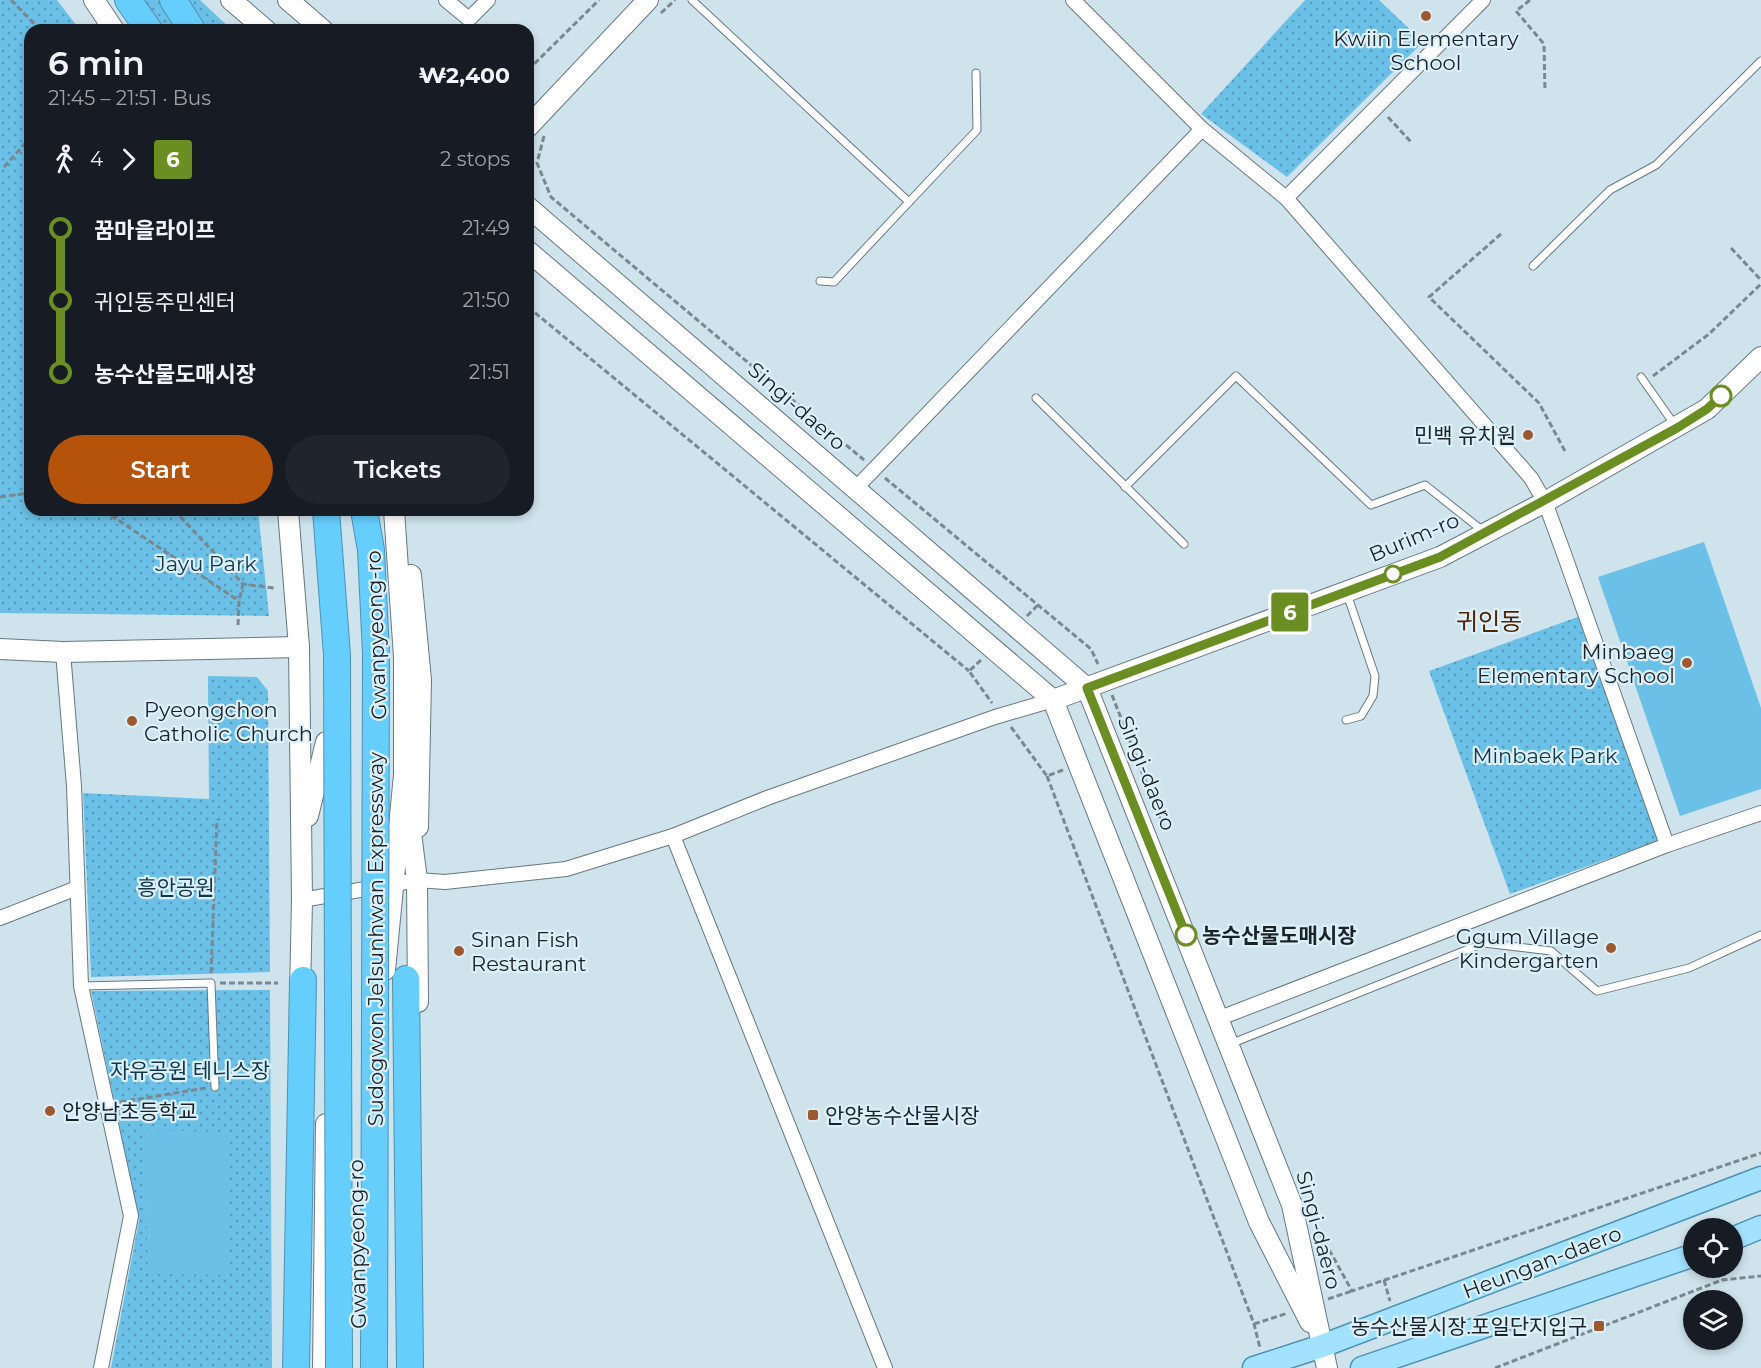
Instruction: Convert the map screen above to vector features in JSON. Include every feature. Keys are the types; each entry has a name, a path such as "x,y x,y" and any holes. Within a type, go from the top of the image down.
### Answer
{"highway":[{"path":"128,0 144,24"},
{"path":"173,0 188,24"},
{"name":"Sudogwon Je1sunhwan Expressway","path":"326,516 337,655 339,1368"},
{"name":"Sudogwon Je1sunhwan Expressway","path":"365,516 370,550 376,654 374,1368"},
{"path":"406,979 410,1368"},
{"path":"290,981 296,1368"}],"main road":[{"name":"Heungan-daero","path":"1259,1366 1322,1346 1761,1178"},
{"path":"1700,1203 1761,1187"},
{"path":"1743,1236 1761,1227"},
{"path":"1743,1238 1761,1234"},
{"name":"Heungan-daero","path":"1362,1368 1683,1259"}],"street":[{"path":"94,0 110,24"},
{"path":"120,0 137,24"},
{"path":"231,0 259,24"},
{"path":"288,0 316,24"},
{"path":"446,0 469,19 488,0"},
{"path":"534,121 648,0"},
{"path":"1073,0 1202,129 1286,198 1531,478 1545,502 1667,846"},
{"path":"1286,198 1483,0"},
{"path":"856,488 1202,129"},
{"name":"Singi-daero","path":"534,212 1087,688 1292,1204 1322,1346"},
{"name":"Singi-daero","path":"534,256 1053,700 1259,1222 1322,1346"},
{"name":"Burim-ro","path":"1053,700 1440,557 1545,502 1677,428 1707,409 1761,357"},
{"path":"288,516 299,647 302,843 302,900 290,981 292,1044 291,1368"},
{"name":"Gwanpyeong-ro","path":"314,516 326,659 327,896 323,1368"},
{"name":"Gwanpyeong-ro","path":"382,1368 379,1033 404,775 404,657 394,516"},
{"path":"403,516 422,681 417,880 421,1368"},
{"path":"0,649 63,651 299,647"},
{"path":"63,651 74,786 81,986 131,1216 101,1368"},
{"path":"302,900 417,880 445,882 566,869 674,836 766,798 995,717 1053,700"},
{"path":"302,843 326,742"},
{"path":"404,775 417,880 406,979"},
{"path":"1220,1018 1667,846 1761,813"},
{"path":"674,836 885,1368"},
{"path":"0,918 77,888"},
{"path":"1322,1346 1327,1368"}],"lane":[{"path":"692,0 909,202"},
{"path":"1533,266 1610,190 1656,165 1761,61"},
{"path":"820,280 834,282 977,130 976,73"},
{"path":"1125,487 1236,376 1371,505 1425,485 1485,532"},
{"path":"1642,380 1677,428"},
{"path":"1036,398 1184,544"},
{"path":"1346,591 1375,676 1373,696 1361,716 1346,720"},
{"path":"1230,1044 1484,943 1551,951 1597,991 1689,968 1761,935"},
{"path":"81,986 211,983 215,1087"}],"path":[{"path":"11,0 34,24"},
{"path":"534,64 599,0"},
{"path":"1530,0 1516,11 1544,44 1545,91"},
{"path":"1378,106 1411,142"},
{"path":"4,168 24,145"},
{"path":"1501,234 1429,297 1539,403 1566,453"},
{"path":"1642,380 1709,334 1761,282 1731,248"},
{"path":"534,313 969,671"},
{"path":"0,497 24,494"},
{"path":"110,516 239,601"},
{"path":"180,516 243,584 274,588"},
{"path":"238,626 239,601 243,584"},
{"path":"1047,776 1254,1324 1259,1366"},
{"path":"218,819 211,983 290,981"},
{"path":"107,1105 215,1087"},
{"path":"1313,1222 1352,1291 1761,1153"},
{"path":"1495,1368 1722,1280 1761,1276"}],"green space":[{"name":"Jayu Park","path":"0,0 57,0 75,24 24,24 24,516 259,516 269,616 0,613"},
{"path":"135,0 200,0 226,24 151,24"},
{"path":"1305,0 1379,0 1423,42 1287,177 1201,114"},
{"path":"1704,542 1761,708 1761,789 1680,816 1598,577"},
{"name":"Minbaek Park","path":"1580,616 1660,840 1510,894 1429,671"},
{"name":"흥안공원","path":"208,676 257,677 268,691 270,972 91,977 83,793 209,799"},
{"name":"자유공원 테니스장","path":"270,990 272,1368 111,1368 139,1220 91,991"},
{"path":"144,1130 226,1132 226,1275 148,1274"}],"bus line":[{"name":"6","path":"1186,935 1087,688 1440,557 1545,502 1677,428 1707,409 1721,396"}],"place":[{"name":"Kwiin Elementary School","path":"1426,16"},
{"name":"민백 유치원","path":"1528,435"},
{"name":"Minbaeg Elementary School","path":"1687,663"},
{"name":"Pyeongchon Catholic Church","path":"132,721"},
{"name":"농수산물도매시장","path":"1186,935"},
{"name":"Ggum Village Kindergarten","path":"1611,948"},
{"name":"Sinan Fish Restaurant","path":"459,951"},
{"name":"안양남초등학교","path":"50,1111"},
{"name":"안양농수산물시장","path":"813,1115"},
{"name":"농수산물시장.포일단지입구","path":"1599,1326"}],"district":[{"name":"귀인동","path":"1489,621"}]}
